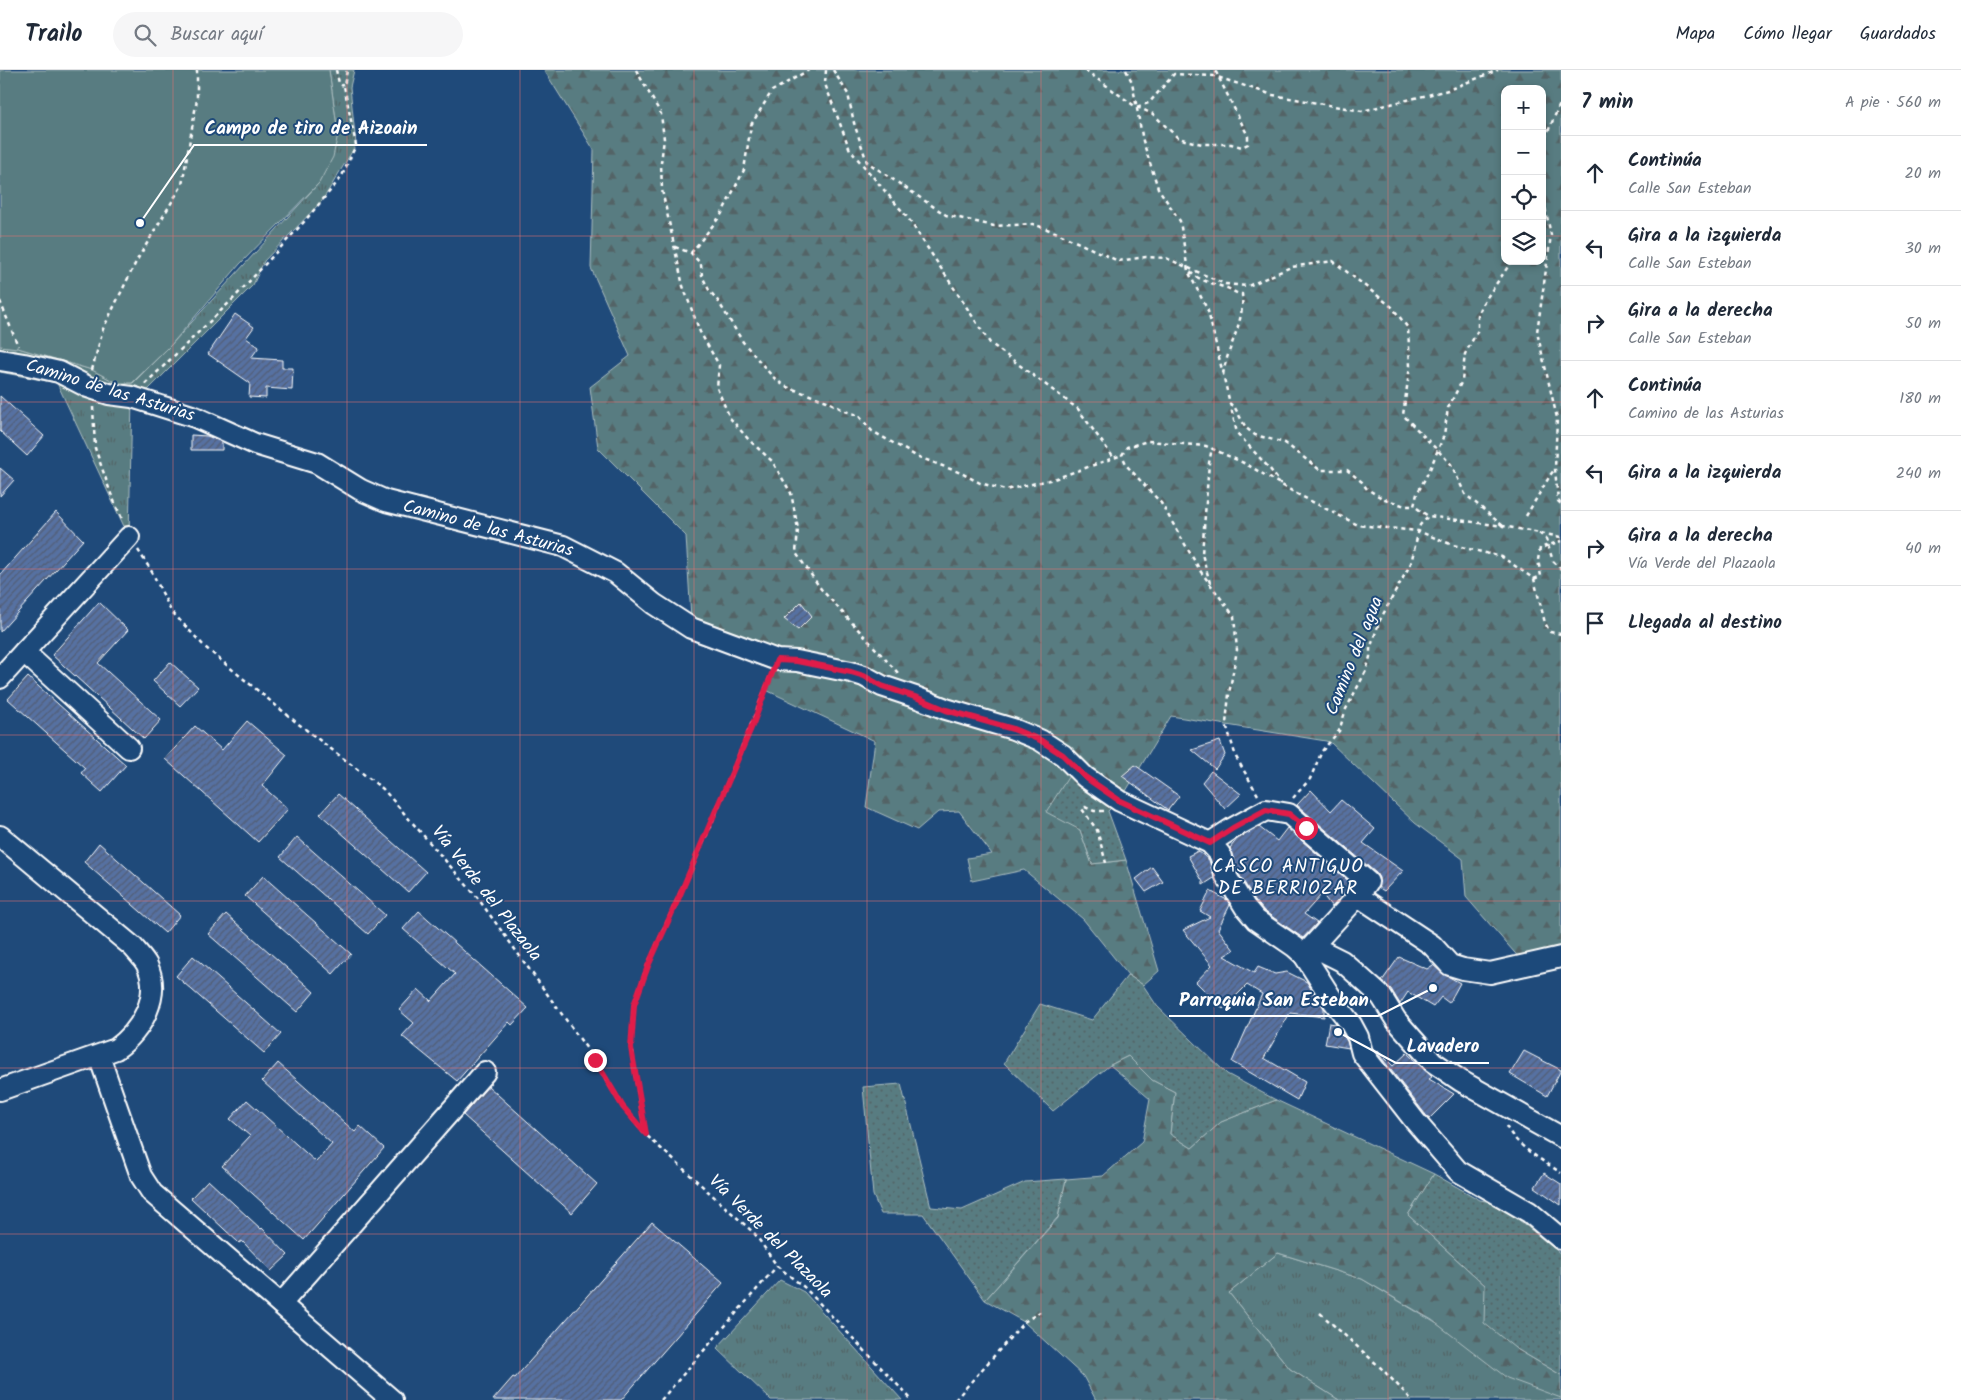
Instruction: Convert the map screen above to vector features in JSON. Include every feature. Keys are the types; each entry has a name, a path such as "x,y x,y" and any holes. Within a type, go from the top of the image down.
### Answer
{"street":[{"name":"Camino de las Asturias","path":"0,360 59,372 88,387 109,394 132,397 195,417 255,444 317,463 361,490 386,501 563,546 616,573 654,604 691,628 777,660 797,661 864,676 882,686 946,710 1013,729 1040,740 1063,755 1085,777 1120,801 1210,843"},
{"path":"0,678 129,537"},
{"path":"24,652 129,748"},
{"path":"1307,953 1358,896 1368,882 1289,814 1266,810 1210,843 1220,854 1229,883 1256,920 1307,953 1324,952 1342,961 1381,996 1396,1020 1433,1062 1461,1081 1561,1137"},
{"path":"0,836 133,947 147,965 152,986 150,1005 142,1023 128,1041 116,1050 0,1090"},
{"path":"1358,896 1432,945 1450,964 1463,969 1490,973 1561,957"},
{"path":"1307,953 1334,1002 1351,1024 1358,1037 1362,1053 1458,1172 1529,1212 1561,1239"},
{"path":"98,1056 141,1176 152,1193 392,1400"},
{"path":"281,1304 485,1072"}],"path":[{"path":"88,387 103,329 137,260 182,184 198,99 197,70"},
{"path":"336,70 339,83 344,86"},
{"path":"132,397 234,298 303,223 341,178 356,145 344,86 347,70"},
{"path":"636,70 661,114 664,139 661,162 662,190 683,286 700,332 719,366 717,388 730,418 749,440 772,461 791,493 798,529 796,554 821,589 901,675"},
{"path":"691,253 721,215 744,170 751,125 772,91 809,70"},
{"path":"826,70 825,84 850,150 908,218 990,343 1078,408 1113,457"},
{"path":"833,70 848,94 854,123 867,162 946,215 994,226 1033,224 1118,261 1166,258 1209,284 1215,284 1228,288 1237,294 1242,294 1242,312 1236,334 1225,361 1223,376"},
{"path":"1085,70 1136,107 1153,114 1177,137 1202,144 1231,144 1242,147 1248,144 1248,136 1215,70"},
{"path":"1126,70 1132,82 1143,141 1158,188 1180,221 1188,270 1208,311 1236,433 1270,469 1282,485"},
{"path":"1136,107 1149,104 1174,74 1219,77 1273,95 1362,111 1448,90 1498,70"},
{"path":"1546,136 1561,102"},
{"path":"1546,212 1551,235 1537,332 1557,418 1556,470 1558,501 1561,504"},
{"path":"675,247 691,253 701,264 702,276 709,290 718,301 743,342 772,376 784,386 796,388 858,415 872,431 916,456 961,473 980,483 1005,490 1054,479 1122,455 1127,447 1148,441 1206,446 1246,464 1358,525 1418,531 1453,545 1502,556 1534,579 1545,623 1550,632 1561,634"},
{"path":"1188,270 1225,284 1248,286 1290,267 1333,261 1392,307 1408,328 1410,366 1403,415 1451,464 1465,494 1503,526"},
{"path":"1414,506 1417,494 1444,435 1448,408 1462,381 1465,354 1478,330 1478,316 1483,303 1509,265"},
{"path":"0,301 24,364"},
{"name":"Vía Verde del Plazaola","path":"88,387 93,407 95,448 111,494 129,537 152,572 171,611 206,648 296,722 383,788 477,897 595,1060 623,1107 646,1134 755,1234 777,1266 804,1287 912,1400"},
{"path":"1229,402 1235,408 1246,428 1255,435 1285,443 1320,470 1347,470 1362,482 1367,489 1382,498 1405,506 1414,506 1428,516 1503,526 1561,537"},
{"path":"1210,584 1202,554 1209,463 1212,448"},
{"path":"1122,455 1127,466 1160,503 1201,572 1234,616 1237,650 1226,724 1236,756 1266,810"},
{"path":"1526,516 1551,474 1556,470"},
{"name":"Camino del agua","path":"1289,814 1290,801 1310,779 1322,751 1339,731 1346,709 1366,671 1370,657 1370,648 1380,620 1411,563 1420,525 1428,516"},
{"path":"1538,532 1546,539 1553,561 1561,569"},
{"path":"1534,579 1541,576 1538,560 1540,548 1561,541"},
{"path":"646,1134 631,1048 634,1005 648,966 754,721 777,660"},
{"path":"1106,863 1097,830 1082,809 1085,807 1094,811 1108,810 1120,801"},
{"path":"1495,1100 1516,1141 1561,1173"},
{"path":"661,1400 777,1266"},
{"path":"955,1400 1024,1322 1040,1312"},
{"path":"1320,1312 1381,1368 1412,1400"}],"green space":[{"path":"0,70 329,70 338,134 333,157 319,183 240,264 170,346 132,383 117,383 92,370 18,348 0,346"},
{"path":"329,70 354,70 350,87 356,145 322,201 264,261 253,285 144,394 132,398 129,537 57,383 0,372 0,346 18,348 92,370 117,383 133,383 170,346 319,183 338,134"},
{"path":"544,70 1561,70 1561,950 1521,960 1466,897 1463,859 1415,823 1331,743 1326,741 1171,716 1120,801 1072,771 1080,830 1092,864 1126,860 1159,971 1143,985 1128,975 1083,919 1024,870 972,881 967,858 992,854 959,811 938,812 917,830 866,807 875,741 766,690 777,660 691,618 686,536 598,448 590,387 630,356 591,268 594,150"},
{"path":"1072,771 1118,801 1108,811 1126,860 1092,864 1080,830 1046,812"},
{"path":"1128,975 1143,985 1157,1006 1227,1074 1276,1100 1221,1122 1192,1148 1170,1134 1175,1092 1152,1080 1128,1056 1110,1065 1053,1111 1004,1063 1040,1004 1092,1020"},
{"path":"1128,1056 1152,1080 1175,1092 1170,1134 1192,1148 1221,1122 1276,1100 1434,1174 1408,1215 1485,1285 1515,1348 1561,1375 1561,1398 1507,1378 1432,1320 1362,1279 1278,1253 1229,1293 1290,1369 1339,1400 1096,1400 1083,1376 1024,1322 985,1300 1058,1218 1066,1179 1103,1176 1142,1142 1150,1099 1110,1065"},
{"path":"901,1084 931,1207 962,1210 1025,1182 1066,1179 1058,1217 985,1300 923,1214 881,1214 873,1195 863,1087"},
{"path":"1434,1174 1480,1200 1498,1203 1561,1254 1561,1375 1515,1348 1484,1323 1485,1285 1408,1215"},
{"path":"1278,1253 1362,1279 1561,1398 1561,1400 1339,1400 1290,1369 1229,1293"},
{"path":"780,1280 804,1292 902,1400 771,1400 717,1348"}],"building":[{"path":"235,314 254,327 246,338 259,347 251,358 282,360 282,368 293,368 292,390 266,388 266,398 249,397 250,383 208,354"},
{"path":"0,396 44,436 27,456 0,431"},
{"path":"191,435 207,436 222,442 222,450 191,450"},
{"path":"0,468 14,480 0,496"},
{"path":"56,512 83,540 0,632 0,575"},
{"path":"99,602 128,630 98,663 161,720 144,739 52,655"},
{"path":"801,602 812,616 798,630 784,619"},
{"path":"170,662 198,687 180,706 153,681"},
{"path":"28,677 126,765 102,792 81,773 85,768 8,699"},
{"path":"247,721 287,755 262,786 288,809 258,842 165,759 195,726 222,750"},
{"path":"1220,741 1225,755 1215,769 1192,750"},
{"path":"1135,765 1179,796 1168,810 1122,776"},
{"path":"1211,771 1241,794 1225,809 1202,782"},
{"path":"1311,790 1331,811 1341,800 1375,829 1363,843 1403,871 1384,891 1378,887 1379,878 1376,873 1297,805"},
{"path":"338,794 426,872 408,892 320,814"},
{"path":"1259,827 1277,841 1287,828 1352,884 1332,907 1322,894 1304,914 1317,923 1303,938 1264,911 1237,871 1230,848 1237,839"},
{"path":"297,837 385,915 368,934 280,857"},
{"path":"99,843 180,915 165,933 84,862"},
{"path":"1198,851 1209,860 1214,878 1203,885 1188,856"},
{"path":"1152,867 1163,882 1146,892 1136,879"},
{"path":"263,876 351,954 333,974 245,896"},
{"path":"1210,891 1227,900 1230,905 1218,929 1234,950 1224,956 1254,973 1258,967 1275,974 1287,972 1307,982 1311,989 1310,992 1314,993 1324,1008 1324,1017 1290,1013 1264,1058 1305,1082 1297,1100 1232,1062 1262,994 1247,985 1223,1009 1196,982 1212,965 1183,930 1210,917 1200,911"},
{"path":"419,911 528,1008 512,1025 509,1022 457,1081 402,1036 414,1023 399,1010 418,989 431,1001 455,974 403,929"},
{"path":"226,914 314,992 297,1012 208,934"},
{"path":"193,956 281,1034 264,1053 176,976"},
{"path":"1399,957 1427,969 1433,965 1442,973 1460,983 1449,1003 1441,997 1433,1007 1408,992 1400,1004 1391,989 1382,981"},
{"path":"1329,1023 1336,1024 1347,1041 1349,1048 1325,1044"},
{"path":"1378,1051 1393,1066 1407,1053 1432,1077 1429,1079 1454,1094 1429,1119"},
{"path":"1524,1051 1561,1070 1547,1096 1510,1074"},
{"path":"278,1063 355,1132 360,1126 384,1148 304,1240 222,1166 250,1136 230,1119 247,1100 316,1162 332,1144 262,1081"},
{"path":"488,1086 597,1184 572,1213 463,1115"},
{"path":"1544,1173 1561,1184 1561,1205 1535,1187"},
{"path":"208,1180 262,1228 288,1255 271,1271 242,1241 239,1243 191,1198"},
{"path":"652,1222 723,1283 621,1400 493,1400 513,1377 515,1378"}],"place":[{"name":"Campo de tiro de Aizoain","path":"140,223"},
{"name":"Parroquia San Esteban","path":"1433,988"},
{"name":"Lavadero","path":"1338,1032"}],"district":[{"name":"CASCO ANTIGUO DE BERRIOZAR","path":"1288,878"}],"route":[{"path":"595,1060 623,1107 646,1134 631,1048 634,1005 648,966 754,721 777,660 797,661 851,672 946,710 1013,729 1040,740 1063,755 1085,777 1120,801 1210,843 1266,810 1289,814 1306,828"}]}
